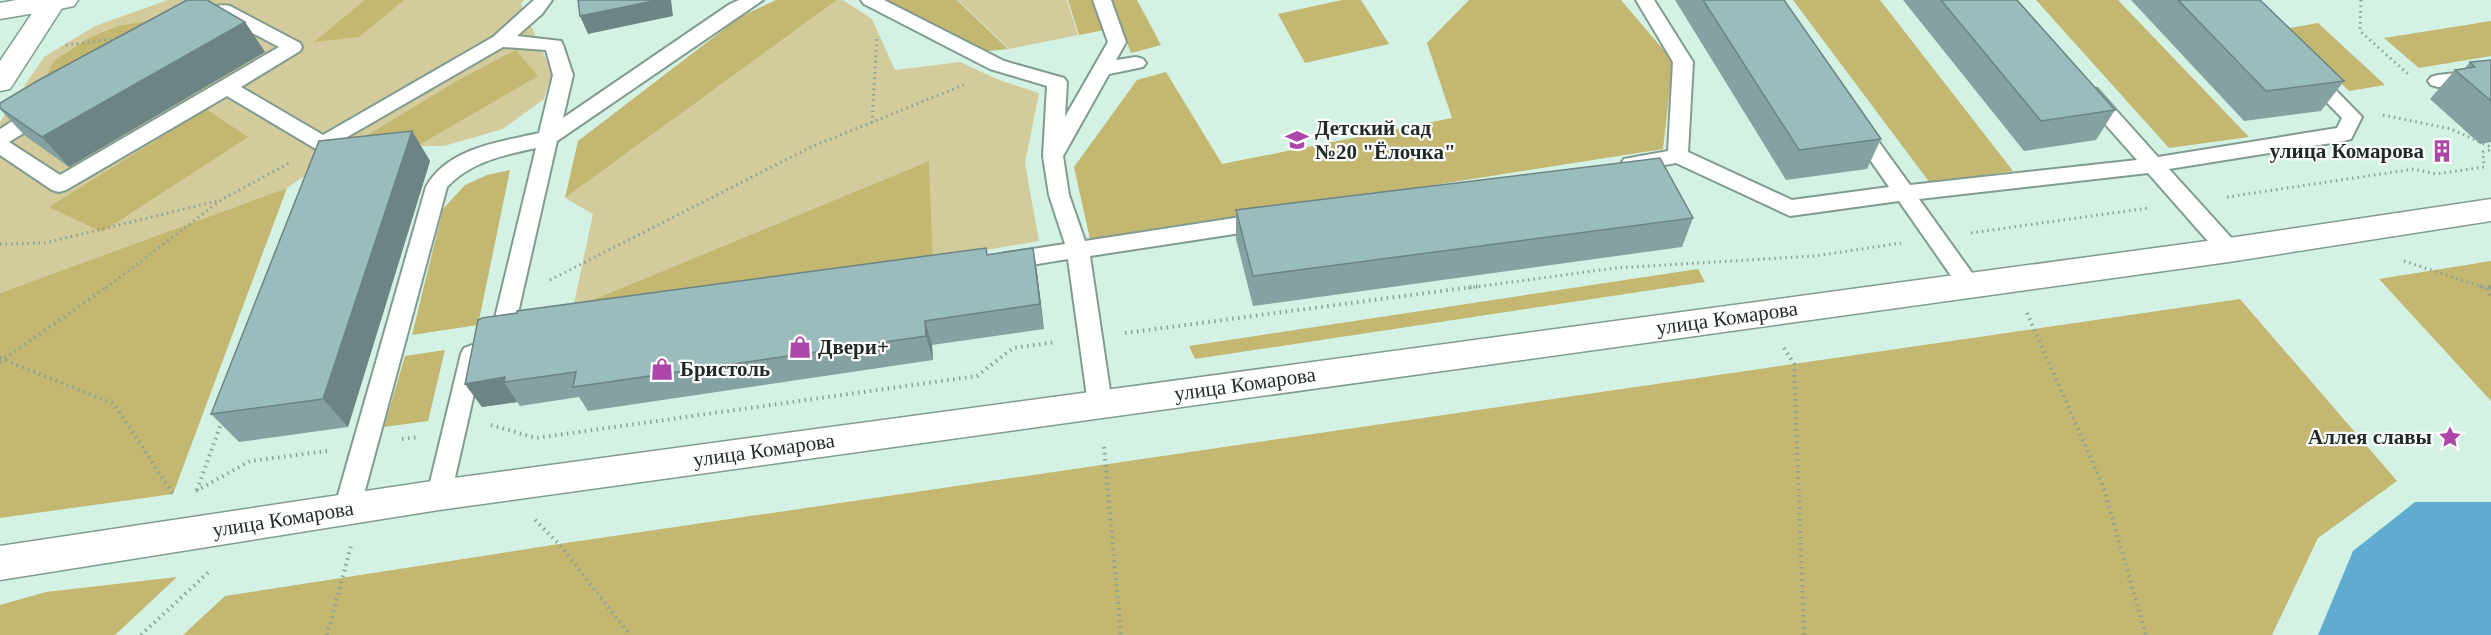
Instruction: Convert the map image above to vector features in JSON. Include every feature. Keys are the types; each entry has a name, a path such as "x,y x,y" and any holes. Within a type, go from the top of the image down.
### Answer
{"street":[{"path":"0,11 59,1"},
{"path":"0,82 59,1"},
{"name":"улица Комарова","path":"0,563 350,523 439,495 2229,250 2491,210"}],"lane":[{"path":"227,87 323,144 500,40 536,10 543,0"},
{"path":"350,523 364,445 430,204 439,182 459,164 498,150 548,138 736,8 754,0"},
{"path":"1053,156 1117,42 1102,0"},
{"path":"1645,0 1683,62 1678,156"},
{"path":"874,2 1006,67 1057,82 1053,156 1059,195 1078,251 1100,404"},
{"path":"0,145 58,185 293,47 224,10 189,22 176,30"},
{"path":"500,40 554,45 563,75 504,326"},
{"path":"1101,69 1136,63"},
{"path":"1607,168 1678,156 1790,208 2152,165 2344,134 2352,117 2301,66"},
{"path":"2438,81 2491,75"},
{"path":"2077,78 2229,250"},
{"path":"0,138 58,102"},
{"path":"1850,116 1934,238 1969,284"},
{"path":"984,264 1290,218"},
{"path":"439,495 475,342 504,326 527,323"}],"path":[{"path":"2361,0 2360,31 2419,84 2438,81"},
{"path":"872,123 874,2"},
{"path":"20,52 176,30"},
{"path":"510,300 812,147 1006,67"},
{"path":"2342,106 2451,129 2491,149"},
{"path":"1,360 81,308 221,200 323,144"},
{"path":"189,492 197,490 250,461 492,425 536,438 977,376 1013,348 1615,268 1815,256 2414,169 2436,174 2484,167 2483,152 2491,149"},
{"path":"0,244 45,243 221,200"},
{"path":"2404,261 2486,288 2491,287"},
{"path":"2486,288 2491,297"},
{"path":"2027,313 2103,486 2146,635"},
{"path":"1780,341 1794,364 1804,635"},
{"path":"1,360 114,404 173,494"},
{"path":"197,490 225,412"},
{"path":"1104,447 1121,635"},
{"path":"161,496 181,493"},
{"path":"327,635 350,523"},
{"path":"559,544 630,635"},
{"path":"141,635 218,564"}],"shaded area":[{"path":"168,0 524,0 521,4 552,72 544,99 503,129 444,146 338,153 287,188 0,293 0,122 44,57 95,26"},
{"path":"365,0 404,0 359,37 314,42"},
{"path":"776,0 837,0 565,198 578,141 740,17"},
{"path":"837,0 843,0 872,19 895,70 960,62 999,80 1039,93 1025,163 1039,241 933,259 929,161 573,308 593,214 565,198"},
{"path":"887,0 957,0 1008,49 980,52"},
{"path":"958,0 1067,0 1078,35 1009,49"},
{"path":"1068,0 1092,0 1104,30 1079,35"},
{"path":"1111,0 1137,0 1161,45 1131,53"},
{"path":"1342,0 1361,0 1389,44 1305,63 1278,14"},
{"path":"1469,0 1621,0 1673,61 1663,149 1090,239 1074,167 1137,80 1166,72 1222,164 1452,118 1427,43"},
{"path":"1793,0 1880,0 2013,171 1930,183"},
{"path":"2036,0 2118,0 2249,137 2169,148"},
{"path":"182,15 25,116 54,61 89,38 118,26"},
{"path":"2491,21 2491,56 2419,68 2384,38"},
{"path":"2318,23 2385,85 2349,91 2284,29"},
{"path":"516,50 538,76 417,146 338,153 462,78"},
{"path":"206,109 248,137 102,232 49,207"},
{"path":"929,161 933,259 573,308"},
{"path":"510,170 478,325 412,335 443,209 465,185 487,175"},
{"path":"287,188 173,494 0,518 0,293"},
{"path":"2491,261 2491,401 2379,279"},
{"path":"1698,269 1705,282 1195,359 1189,346"},
{"path":"2240,299 2397,481 2318,538 2272,635 183,635 225,596 559,544"},
{"path":"445,350 428,421 384,427 405,356"},
{"path":"177,577 115,635 0,635 0,605 46,592"}],"water":[{"path":"2415,502 2491,502 2491,635 2318,635 2353,551"}],"building":[{"path":"187,0 207,0 245,22 42,137 0,108 0,103 39,80"},
{"path":"578,0 658,0 580,16"},
{"path":"1703,0 1784,0 1881,139 1799,150"},
{"path":"1941,0 2017,0 2115,110 2041,121"},
{"path":"2178,0 2260,0 2344,81 2266,91"},
{"path":"2491,60 2491,101 2455,70 2475,67 2470,62"},
{"path":"412,131 323,399 211,414 319,141"},
{"path":"1660,158 1693,218 1253,276 1236,210"},
{"path":"986,248 987,255 1033,248 1040,304 925,321 926,336 573,387 576,372 504,382 505,377 465,384 478,320 482,318 517,313 517,311"}],"place":[{"name":"Детский сад №20 \"Ёлочка\"","path":"1297,140"},
{"name":"улица Комарова","path":"2442,151"},
{"name":"Двери+","path":"800,347"},
{"name":"Бристоль","path":"662,369"},
{"name":"Аллея славы","path":"2450,437"}]}
